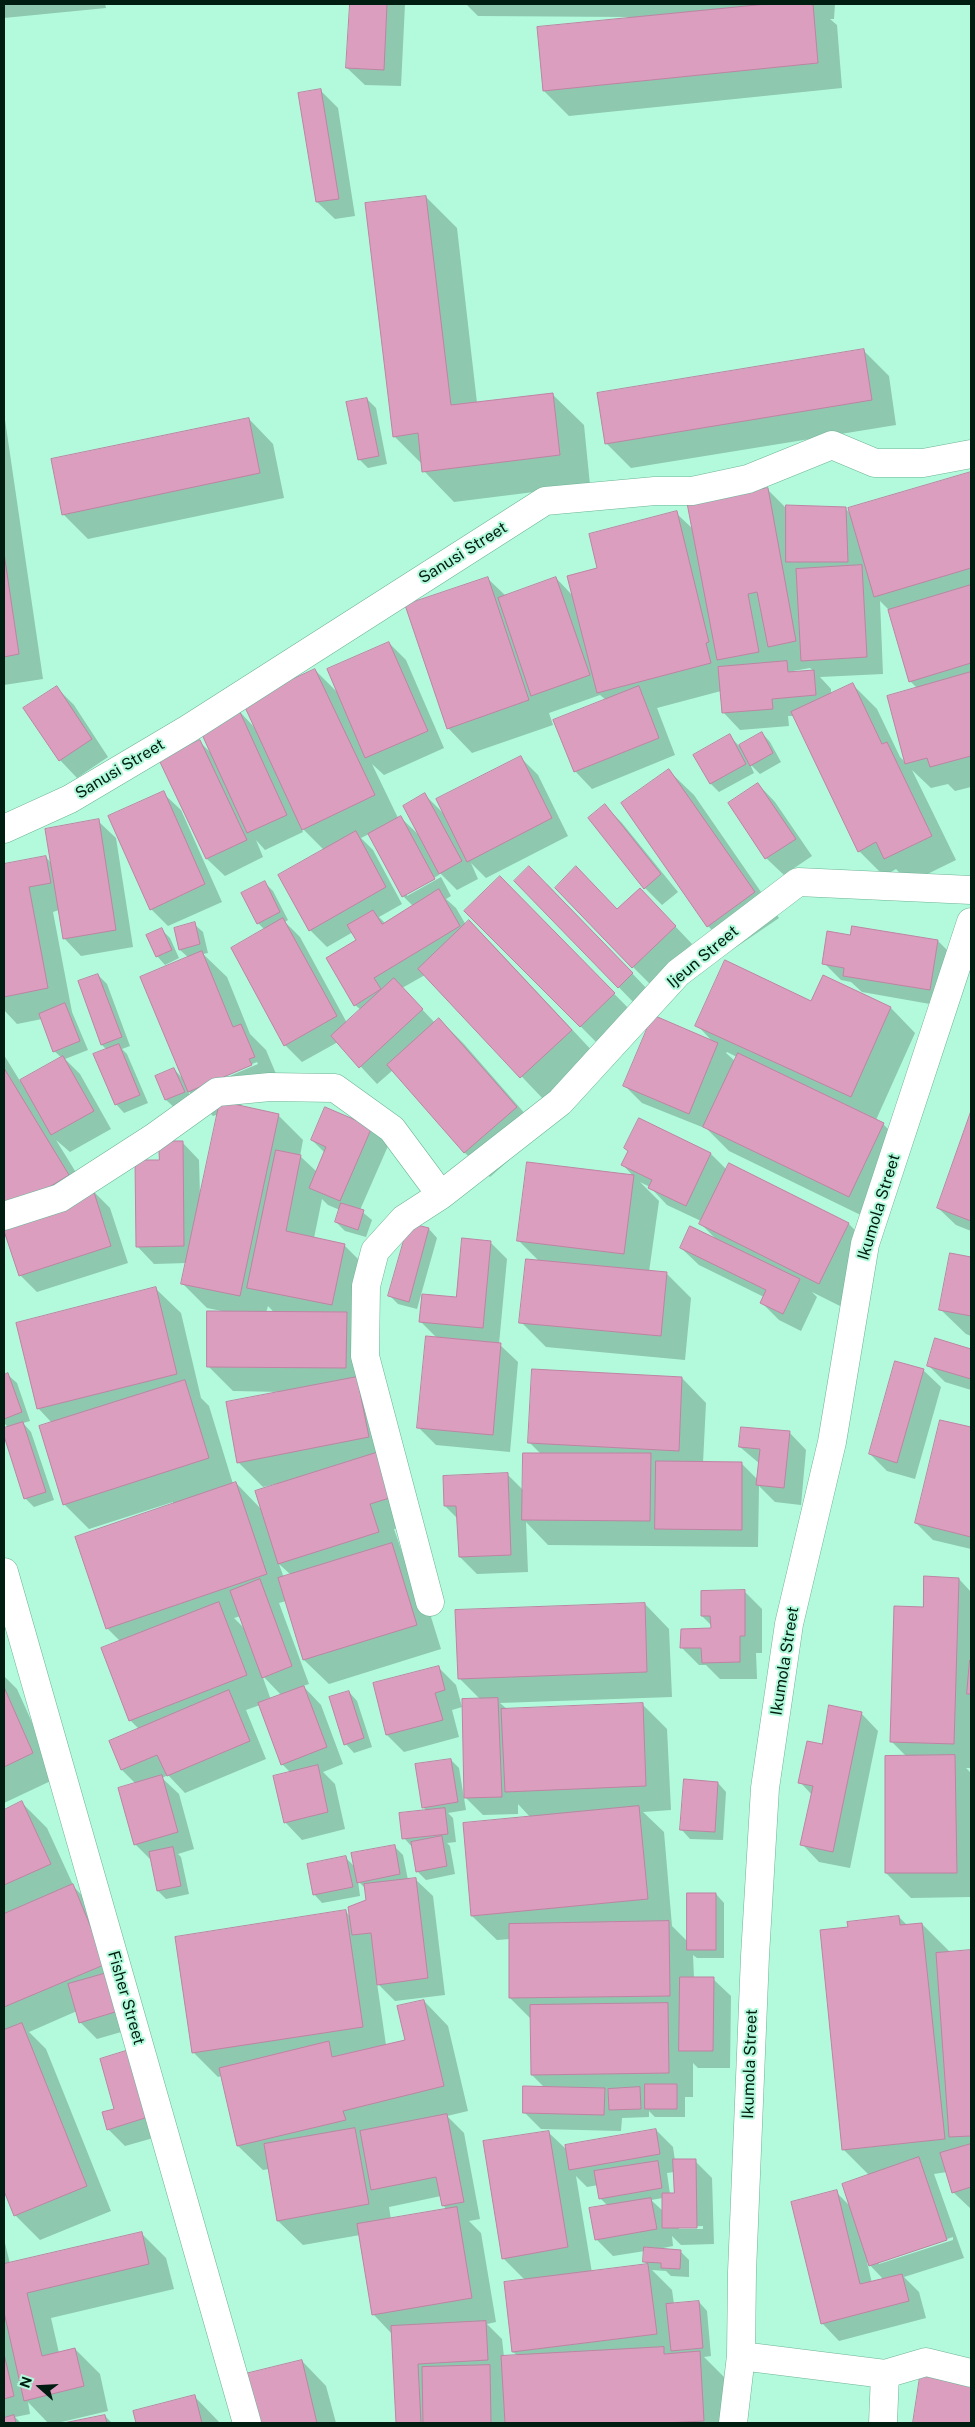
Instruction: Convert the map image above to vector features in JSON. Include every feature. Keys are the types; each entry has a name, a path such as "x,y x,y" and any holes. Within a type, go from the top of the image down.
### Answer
{"street":[{"name":"Sanusi Street","path":"4,829 70,799 188,730 545,501 655,491 692,491 748,479 832,445 875,463 923,463 971,454"},
{"name":"Ijeun Street","path":"430,1602 365,1356 366,1286 376,1251 404,1219 441,1195 560,1102 678,973 798,882 971,890"},
{"name":"Ikumola Street","path":"733,2423 741,2356 742,2272 754,1966 765,1788 789,1624 832,1442 865,1244 971,922"},
{"path":"4,1216 60,1198 153,1138 217,1092 270,1087 335,1088 392,1129 441,1195"},
{"name":"Fisher Street","path":"4,1572 247,2423"},
{"path":"741,2356 886,2374 926,2362 971,2374"},
{"path":"883,2423 886,2374"}],"building":[{"path":"350,4 387,4 384,70 346,68"},
{"path":"767,4 813,4 818,63 543,91 537,27"},
{"path":"321,89 339,199 316,202 298,93"},
{"path":"426,196 451,405 553,393 560,455 422,472 418,433 393,437 365,203"},
{"path":"864,349 872,400 605,444 597,393"},
{"path":"367,398 379,456 358,460 346,402"},
{"path":"249,418 260,473 62,515 51,459"},
{"path":"971,472 971,568 874,597 848,508"},
{"path":"768,488 796,641 768,647 757,592 748,594 759,652 717,660 687,503"},
{"path":"786,505 846,507 848,562 786,562"},
{"path":"677,511 709,642 706,643 711,663 597,693 567,576 597,568 589,534"},
{"path":"4,553 19,654 4,657"},
{"path":"862,565 867,657 801,661 796,569"},
{"path":"488,577 529,700 447,729 405,605"},
{"path":"556,577 590,675 531,696 498,598"},
{"path":"971,585 971,663 909,682 888,610"},
{"path":"389,642 428,731 365,758 327,669"},
{"path":"787,661 788,672 814,670 816,695 772,699 773,709 722,713 718,667"},
{"path":"315,669 375,795 302,830 243,703"},
{"path":"971,672 971,756 930,767 927,758 905,764 887,696"},
{"path":"853,683 882,744 887,742 932,836 884,859 876,842 858,852 791,712"},
{"path":"57,686 92,739 59,761 23,708"},
{"path":"639,686 659,738 574,772 553,720"},
{"path":"239,710 287,815 247,833 199,728"},
{"path":"762,732 773,753 750,766 739,745"},
{"path":"730,734 746,764 710,784 693,755"},
{"path":"200,740 247,840 206,859 159,760"},
{"path":"521,756 552,818 467,862 436,799"},
{"path":"669,769 755,892 707,927 621,803"},
{"path":"758,783 796,839 765,859 728,803"},
{"path":"164,791 205,884 150,910 108,816"},
{"path":"425,793 462,861 439,874 403,806"},
{"path":"605,804 661,874 644,889 588,818"},
{"path":"401,816 435,879 402,897 368,834"},
{"path":"99,819 116,930 63,939 45,829"},
{"path":"356,831 386,887 309,931 278,875"},
{"path":"46,856 51,883 29,887 48,988 4,997 4,864"},
{"path":"529,866 633,973 618,988 514,881"},
{"path":"576,866 617,909 640,888 676,926 632,968 555,888"},
{"path":"500,876 615,993 580,1027 464,911"},
{"path":"265,881 280,912 257,924 241,893"},
{"path":"439,889 460,926 374,978 381,989 354,1006 326,958 356,940 347,925 373,910 382,924"},
{"path":"283,918 337,1016 284,1046 231,948"},
{"path":"469,920 572,1030 520,1078 418,969"},
{"path":"195,922 200,944 179,950 174,928"},
{"path":"852,926 938,940 930,990 843,976 844,968 822,964 827,931 850,935"},
{"path":"162,928 172,950 156,957 146,935"},
{"path":"202,951 233,1027 241,1024 255,1057 249,1059 252,1065 188,1092 140,977"},
{"path":"725,960 811,1001 823,975 891,1007 851,1097 695,1026"},
{"path":"98,974 122,1037 101,1045 78,981"},
{"path":"394,978 423,1009 359,1068 331,1036"},
{"path":"65,1003 80,1041 53,1052 39,1014"},
{"path":"653,1015 718,1043 689,1114 623,1086"},
{"path":"439,1018 517,1107 464,1153 387,1065"},
{"path":"119,1044 140,1095 115,1105 93,1054"},
{"path":"738,1053 884,1123 849,1197 703,1127"},
{"path":"63,1056 94,1111 51,1135 20,1080"},
{"path":"4,1068 69,1175 5,1214 4,1213"},
{"path":"174,1068 185,1092 165,1100 155,1076"},
{"path":"220,1101 279,1114 240,1296 181,1284"},
{"path":"325,1107 372,1127 340,1201 309,1188 326,1147 311,1140"},
{"path":"971,1111 971,1221 937,1208"},
{"path":"639,1118 711,1153 686,1206 648,1188 652,1180 621,1165 628,1151 624,1148"},
{"path":"159,1141 183,1141 184,1246 136,1247 135,1160 159,1160"},
{"path":"276,1150 301,1155 286,1231 345,1244 332,1305 247,1288"},
{"path":"527,1162 634,1175 624,1254 517,1241"},
{"path":"729,1163 849,1223 819,1284 699,1224"},
{"path":"93,1189 111,1246 19,1276 4,1231 4,1219"},
{"path":"341,1203 364,1210 358,1230 335,1222"},
{"path":"409,1223 429,1228 409,1302 388,1296"},
{"path":"690,1226 800,1279 783,1314 760,1303 766,1290 680,1248"},
{"path":"462,1238 491,1241 483,1328 419,1322 422,1294 456,1297"},
{"path":"950,1253 971,1257 971,1316 939,1310"},
{"path":"526,1259 667,1272 661,1336 519,1323"},
{"path":"156,1287 177,1374 37,1409 16,1323"},
{"path":"207,1311 347,1312 346,1368 207,1367"},
{"path":"426,1336 501,1343 493,1435 417,1428"},
{"path":"935,1338 971,1349 971,1379 927,1366"},
{"path":"895,1361 924,1369 897,1463 869,1454"},
{"path":"532,1369 682,1377 679,1451 528,1443"},
{"path":"8,1373 22,1412 4,1419 4,1375"},
{"path":"357,1377 369,1437 237,1463 226,1402"},
{"path":"185,1380 209,1458 63,1505 39,1426"},
{"path":"940,1420 971,1427 971,1537 915,1523"},
{"path":"23,1422 46,1492 24,1499 4,1436 4,1428"},
{"path":"741,1427 790,1431 784,1488 756,1485 760,1449 739,1447"},
{"path":"382,1451 396,1496 370,1504 379,1532 278,1564 255,1491"},
{"path":"523,1453 651,1453 650,1521 522,1520"},
{"path":"656,1461 742,1462 742,1530 655,1529"},
{"path":"508,1473 511,1555 459,1557 456,1506 444,1506 443,1476"},
{"path":"236,1482 267,1574 106,1629 75,1537"},
{"path":"392,1543 417,1625 303,1660 278,1578"},
{"path":"924,1576 959,1578 954,1744 890,1742 894,1606 923,1607"},
{"path":"260,1579 292,1666 262,1678 230,1591"},
{"path":"745,1590 745,1636 740,1636 740,1662 702,1663 701,1648 680,1648 681,1629 711,1628 710,1616 701,1616 701,1591"},
{"path":"219,1602 247,1675 129,1721 101,1648"},
{"path":"645,1603 647,1672 458,1679 455,1610"},
{"path":"970,1660 971,1694 967,1694"},
{"path":"439,1666 445,1690 435,1693 443,1720 386,1735 373,1683"},
{"path":"304,1686 327,1747 281,1765 258,1703"},
{"path":"4,1687 33,1753 4,1767"},
{"path":"229,1690 250,1741 167,1776 157,1755 121,1770 109,1741"},
{"path":"349,1691 364,1738 344,1745 329,1697"},
{"path":"498,1698 502,1797 464,1798 462,1699"},
{"path":"643,1703 646,1786 505,1792 501,1709"},
{"path":"829,1705 862,1712 833,1852 800,1845 813,1786 798,1783 807,1741 822,1744"},
{"path":"955,1755 957,1873 885,1873 885,1756"},
{"path":"451,1759 458,1802 422,1808 415,1764"},
{"path":"318,1765 328,1812 284,1823 273,1776"},
{"path":"162,1775 178,1832 134,1845 118,1788"},
{"path":"684,1779 718,1782 715,1832 680,1830"},
{"path":"22,1801 51,1864 4,1885 4,1810"},
{"path":"639,1806 648,1899 471,1916 463,1823"},
{"path":"445,1808 448,1834 402,1839 399,1813"},
{"path":"442,1836 447,1866 416,1872 411,1842"},
{"path":"395,1845 400,1874 357,1883 351,1853"},
{"path":"173,1847 181,1886 157,1891 149,1852"},
{"path":"346,1856 353,1887 313,1895 307,1864"},
{"path":"416,1878 428,1978 377,1985 371,1933 352,1935 348,1907 366,1900 364,1884"},
{"path":"73,1884 106,1964 4,2007 4,1914"},
{"path":"687,1893 716,1893 716,1950 687,1950"},
{"path":"346,1910 363,2027 192,2053 175,1937"},
{"path":"899,1916 900,1925 922,1923 945,2139 842,2150 820,1930 848,1927 847,1922"},
{"path":"669,1921 670,1996 509,1998 509,1924"},
{"path":"971,1950 971,2136 949,2137 936,1953"},
{"path":"114,1971 125,2009 79,2023 68,1984"},
{"path":"680,1977 714,1977 713,2051 679,2051"},
{"path":"424,2000 444,2086 343,2111 346,2120 237,2146 219,2068 329,2041 332,2057 405,2040 397,2006"},
{"path":"668,2003 669,2073 531,2075 530,2005"},
{"path":"22,2023 87,2186 14,2216 4,2191 4,2030"},
{"path":"129,2050 148,2117 107,2130 102,2112 114,2109 100,2059"},
{"path":"645,2084 677,2084 677,2109 645,2109"},
{"path":"523,2086 605,2088 604,2115 523,2113"},
{"path":"640,2087 641,2109 609,2110 608,2089"},
{"path":"447,2114 464,2202 442,2206 436,2177 371,2190 360,2131"},
{"path":"355,2128 369,2204 277,2221 264,2144"},
{"path":"656,2129 660,2154 569,2170 565,2145"},
{"path":"549,2131 568,2247 502,2259 483,2141"},
{"path":"971,2144 971,2187 952,2193 940,2153"},
{"path":"919,2157 947,2240 869,2266 842,2184"},
{"path":"673,2159 696,2159 697,2228 662,2228 662,2193 674,2193"},
{"path":"658,2161 662,2188 599,2199 594,2171"},
{"path":"837,2190 860,2284 902,2274 909,2301 821,2324 791,2202"},
{"path":"651,2198 657,2229 595,2240 589,2208"},
{"path":"457,2207 472,2298 372,2315 357,2224"},
{"path":"142,2232 149,2264 27,2293 42,2356 75,2348 84,2386 24,2401 4,2312 4,2264"},
{"path":"644,2247 681,2250 680,2269 661,2268 661,2263 643,2262"},
{"path":"648,2264 657,2334 512,2352 504,2282"},
{"path":"699,2301 703,2348 671,2351 666,2304"},
{"path":"486,2321 488,2360 418,2364 421,2423 396,2423 391,2326"},
{"path":"664,2347 664,2354 700,2351 704,2421 663,2423 505,2423 501,2356"},
{"path":"4,2354 14,2396 4,2399"},
{"path":"302,2360 317,2423 257,2423 245,2374"},
{"path":"490,2365 491,2423 423,2423 422,2367"},
{"path":"921,2370 971,2378 971,2423 913,2423"},
{"path":"195,2395 202,2423 136,2423 133,2411"},
{"path":"14,2415 16,2423 4,2423 4,2418"},
{"path":"105,2415 107,2423 64,2423"}]}
